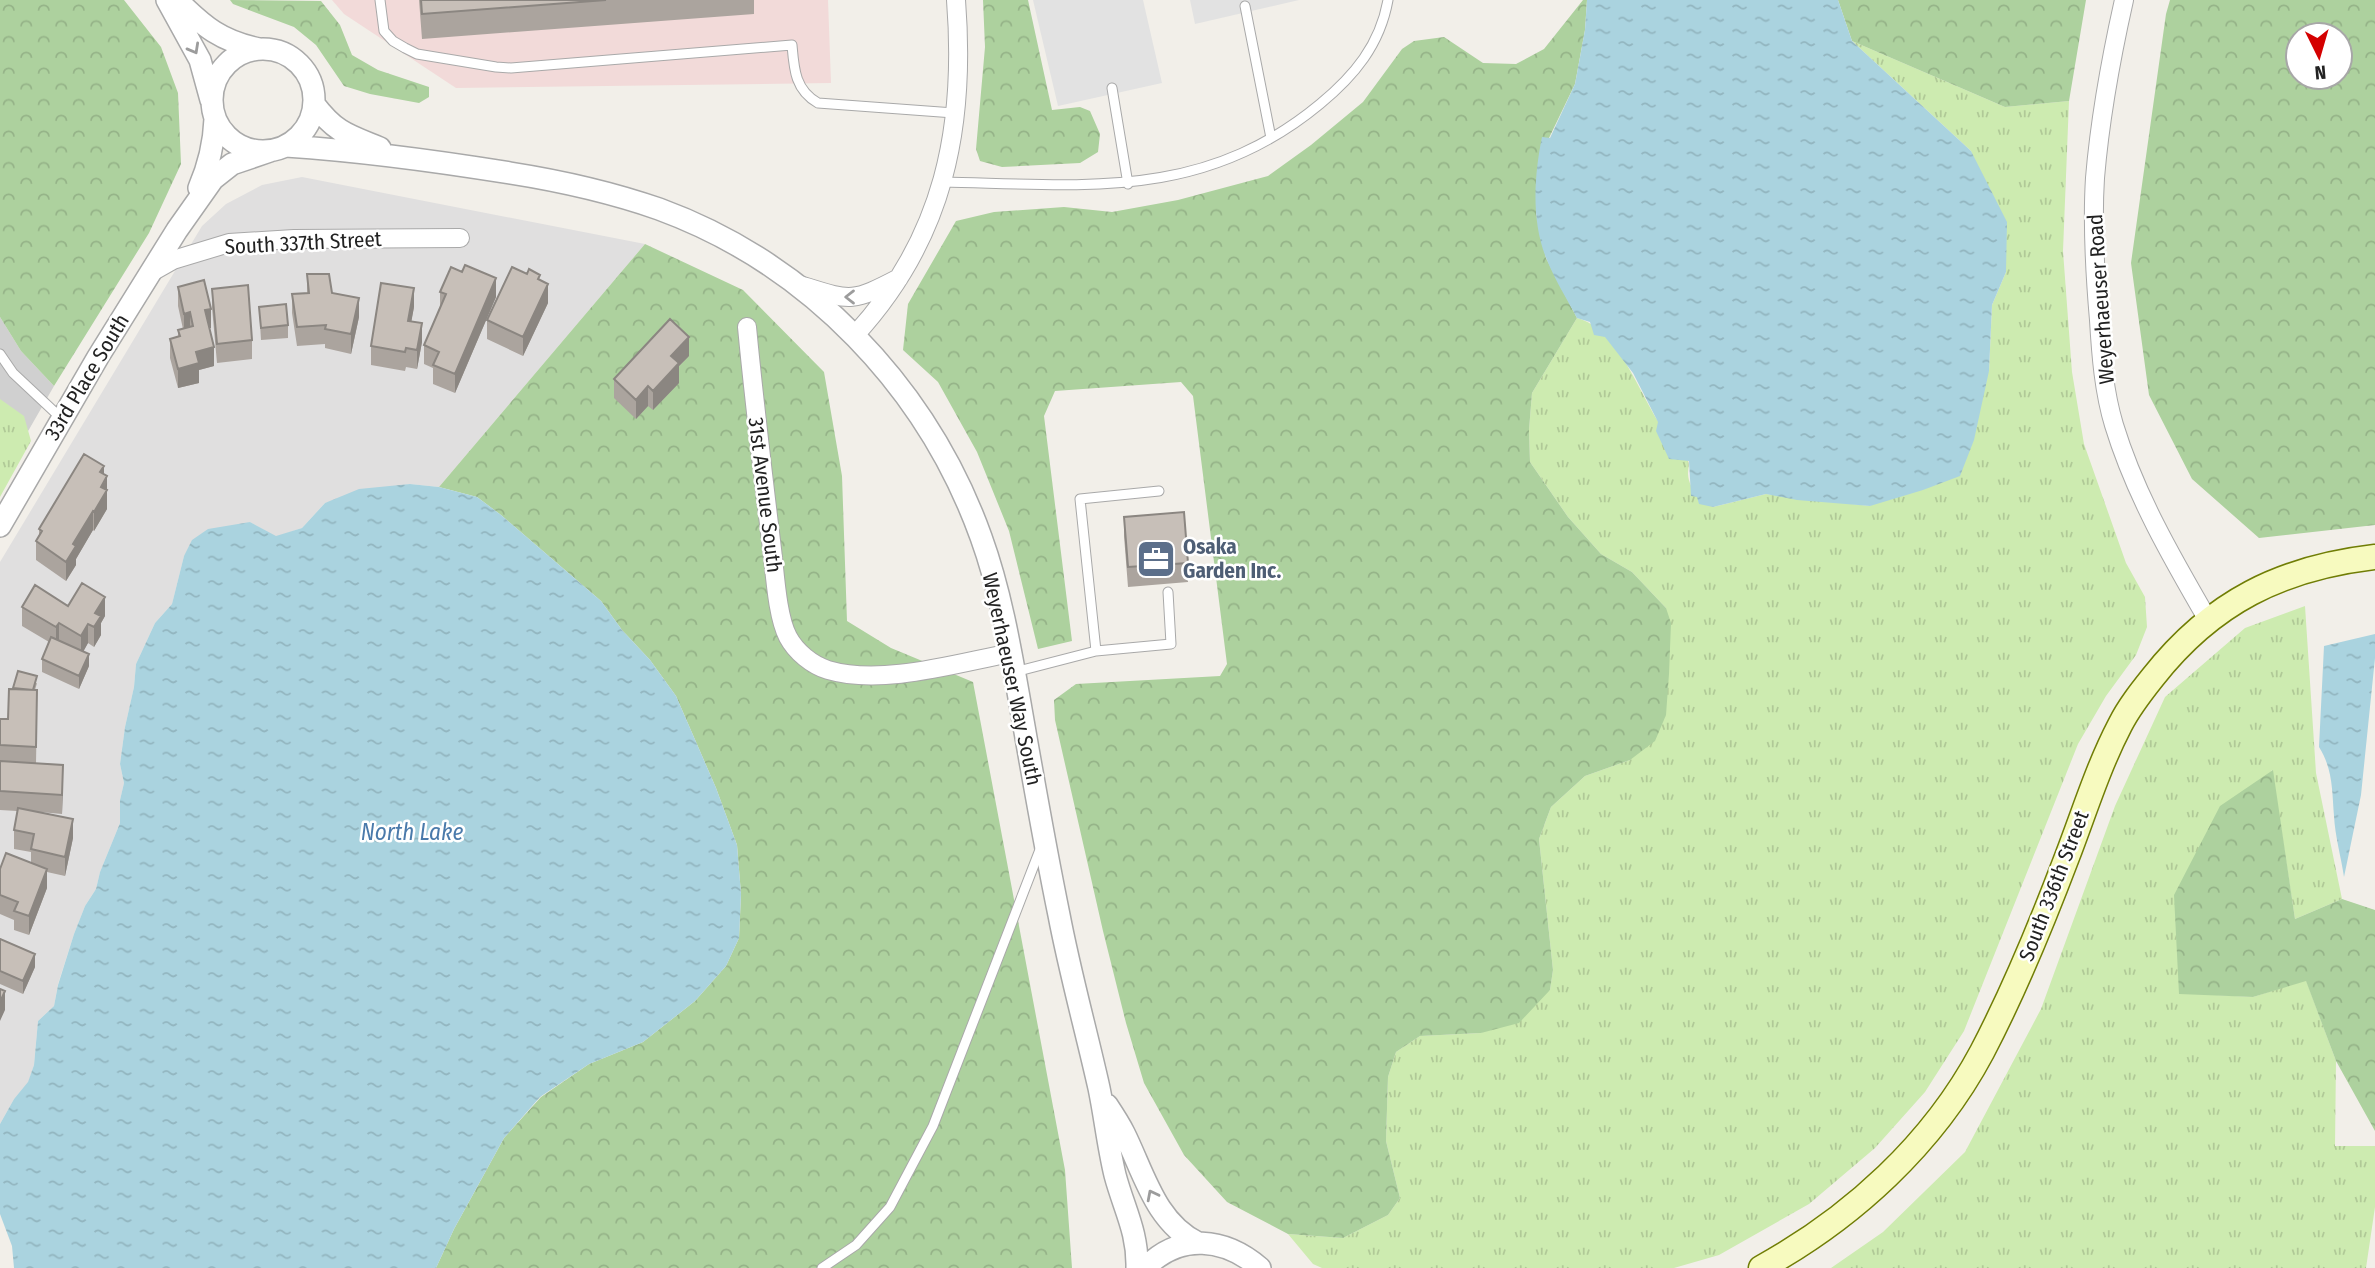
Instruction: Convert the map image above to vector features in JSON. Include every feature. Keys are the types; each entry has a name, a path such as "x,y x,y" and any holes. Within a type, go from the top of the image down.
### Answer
{"main road":[{"name":"South 336th Street","path":"1762,1268 1798,1248 1834,1223 1870,1192 1937,1119 1962,1086 1981,1053 2035,939 2120,724 2176,649 2208,620 2240,597 2274,581 2344,561 2375,557"}],"street":[{"path":"167,0 200,60 214,111 224,133 237,144 253,150 278,149 300,136 310,121 314,104 313,87 306,71 294,59 278,51 223,39 177,0"},
{"path":"855,335 902,277 931,216 943,182 951,144 959,48 956,0"},
{"name":"Weyerhaeuser Road","path":"2124,0 2109,70 2095,178 2097,299 2102,366 2113,423 2133,478 2176,566 2208,620"},
{"path":"214,111 214,87 220,72 232,60 246,52 261,49"},
{"name":"Weyerhaeuser Way South","path":"314,104 332,126 345,134 408,158"},
{"name":"33rd Place South","path":"177,230 209,165 215,138 214,111"},
{"name":"33rd Place South","path":"0,526 150,273 213,179 245,158 278,149"},
{"name":"Weyerhaeuser Way South","path":"278,149 408,158 543,178 623,197 700,226 760,259 795,284 855,335 892,376 928,427 958,481 982,539 1013,663 1059,916 1116,1176 1135,1232 1137,1268"},
{"name":"South 337th Street","path":"150,273 173,260 229,243 294,239 460,238"},
{"path":"795,284 856,299 902,277"},
{"name":"31st Avenue South","path":"747,327 755,416 779,603 788,636 803,656 825,670 854,676 894,675 1013,663"},
{"path":"1100,1094 1124,1132 1164,1215 1185,1236 1198,1243"},
{"path":"1145,1268 1154,1259 1175,1247 1198,1243 1222,1245 1244,1254 1260,1268"}],"lane":[{"path":"380,0 384,31 393,41 417,54 511,68 792,45 794,69 800,88 807,97 818,103 954,113"},
{"path":"943,182 1090,186 1129,184 1177,176 1232,159 1294,126 1346,82 1373,46 1385,19 1388,0"},
{"path":"1245,6 1271,138"},
{"path":"1112,88 1129,184"},
{"path":"0,354 13,373 62,419"},
{"path":"1096,651 1080,499 1159,491"},
{"path":"1013,663 1171,644 1168,592"},
{"path":"822,1268 856,1245 890,1207 933,1126 1045,838"}],"shaded area":[{"path":"332,0 828,0 831,83 456,88 344,14"},
{"path":"1033,0 1143,0 1162,83 1058,106"},
{"path":"1190,0 1299,0 1195,24"},
{"path":"302,177 645,244 439,487 410,484 325,503 302,528 276,537 250,522 184,556 172,604 155,623 136,664 120,764 124,783 120,800 120,823 96,889 85,906 74,934 54,1006 38,1021 34,1065 28,1083 14,1099 0,1124 0,562 202,226 226,204 262,185"},
{"path":"0,317 21,351 54,386 0,480"}],"green space":[{"path":"0,0 124,0 161,47 178,93 181,164 149,233 54,386 21,351 0,317"},
{"path":"230,0 321,1 340,25 352,55 378,70 429,87 429,97 419,103 344,86 316,45 294,27 233,4"},
{"path":"983,0 1028,0 1052,110 1080,107 1090,111 1100,134 1098,152 1080,163 1002,167 980,161 976,149 985,47"},
{"path":"1583,0 1587,0 1585,30 1575,84 1549,138 1536,214 1546,258 1577,318 1532,393 1530,462 1568,517 1601,554 1632,572 1666,608 1671,623 1666,715 1655,741 1630,760 1585,776 1551,807 1539,839 1553,970 1550,990 1519,1023 1481,1033 1420,1036 1396,1052 1388,1077 1386,1141 1400,1198 1388,1215 1343,1238 1288,1234 1227,1202 1184,1155 1144,1083 1103,931 1055,720 1054,700 1076,684 1220,676 1227,664 1193,396 1181,382 1055,391 1044,416 1072,641 1038,649 1009,531 977,452 938,382 903,350 908,304 956,221 994,212 1064,207 1112,212 1178,200 1268,176 1363,102 1402,49 1414,41 1444,37 1483,63 1516,64 1544,49"},
{"path":"1838,0 2086,0 2069,101 2005,107 1852,41"},
{"path":"2170,0 2375,0 2375,525 2259,538 2192,479 2149,395 2131,263"},
{"path":"1852,41 2005,107 2069,101 2063,251 2072,372 2084,444 2126,563 2145,597 2147,627 2136,655 2106,696 2078,744 1964,1031 1925,1092 1875,1148 1809,1204 1719,1255 1674,1268 1322,1268 1313,1264 1288,1234 1343,1238 1388,1215 1400,1198 1386,1141 1388,1077 1396,1052 1420,1036 1481,1033 1550,990 1553,970 1539,839 1551,807 1585,776 1630,760 1666,608 1632,572 1601,554 1568,517 1530,462 1532,393 1577,318 1591,324 1603,334 1625,361 1658,421 1688,461 1689,480 1693,489 1713,507 1766,494 1870,506 1989,371 1992,305 2006,272 1971,151"},
{"path":"645,244 743,290 824,372 842,476 847,621 891,648 973,682 1065,1170 1072,1268 436,1268 454,1229 504,1138 541,1097 589,1064 643,1042 695,1001 726,966 739,938 741,894 737,845 716,788 676,696 601,601 477,497 439,487"},
{"path":"0,399 24,416 31,441 0,497"},
{"path":"2305,606 2316,773 2342,899 2295,919 2272,770 2179,993 2253,997 2306,980 2336,1061 2335,1146 2375,1146 2375,1207 2366,1268 1831,1268 1883,1232 1965,1152 2041,1009 2115,806 2165,697 2245,628"},
{"path":"2273,770 2295,919 2342,899 2375,910 2375,1131 2336,1061 2306,981 2253,997 2179,994 2174,895 2220,806"}],"water":[{"path":"1587,0 1838,0 1852,41 1971,151 2007,222 2006,272 1992,305 1989,371 1974,440 1960,476 1870,506 1797,500 1766,494 1713,507 1699,504 1697,497 1691,496 1689,461 1669,459 1656,431 1658,422 1633,373 1605,337 1594,335 1590,322 1577,318 1550,267 1538,231 1535,199 1542,137 1550,138 1575,84 1585,30"},
{"name":"North Lake","path":"410,484 439,487 477,497 501,515 601,601 676,696 716,788 737,845 741,894 739,938 726,966 695,1001 643,1042 589,1064 540,1097 504,1138 454,1229 436,1268 14,1268 12,1246 0,1214 0,1124 14,1099 28,1082 34,1065 38,1021 54,1006 74,934 85,906 96,889 120,823 120,800 124,783 120,764 136,664 155,623 172,604 184,556 192,540 208,529 250,522 276,536 302,528 325,503 359,489"},
{"path":"2375,634 2361,795 2344,877 2331,780 2319,747 2324,646"}],"building":[{"path":"421,0 606,0 422,14"},
{"path":"465,265 496,278 455,374 433,365 439,352 424,345 446,294 440,292 451,267 462,272"},
{"path":"512,267 527,274 529,269 540,275 538,279 548,284 523,337 487,320"},
{"path":"307,274 329,274 332,293 359,298 351,334 325,329 326,325 297,327 292,294 309,293"},
{"path":"204,280 211,309 205,310 214,347 196,352 199,363 178,369 170,339 180,336 178,330 193,326 190,312 184,314 178,287"},
{"path":"381,283 414,288 408,321 422,323 417,350 406,348 405,352 371,346"},
{"path":"248,285 252,340 217,344 212,289"},
{"path":"286,304 288,325 261,328 259,307"},
{"path":"670,319 689,337 671,356 679,363 653,391 648,386 636,400 614,379"},
{"path":"84,454 104,466 100,472 107,476 101,487 107,490 73,544 76,546 66,562 36,541 42,531 39,529"},
{"path":"1184,512 1188,563 1128,567 1124,517"},
{"path":"82,583 105,597 95,613 101,616 94,627 88,624 81,636 59,623 56,627 22,607 35,585 68,606"},
{"path":"51,637 89,654 79,676 42,659"},
{"path":"18,671 37,676 33,690 13,688"},
{"path":"9,689 37,690 36,747 0,745 0,719 8,719"},
{"path":"0,761 63,765 62,795 0,791"},
{"path":"18,808 73,819 65,857 31,849 34,834 14,830"},
{"path":"6,853 47,869 29,916 14,911 18,902 0,895 0,869"},
{"path":"0,939 35,954 23,981 0,971"},
{"path":"0,989 5,991 0,1002"}],"place":[{"name":"Osaka Garden Inc.","path":"1156,559"}]}
